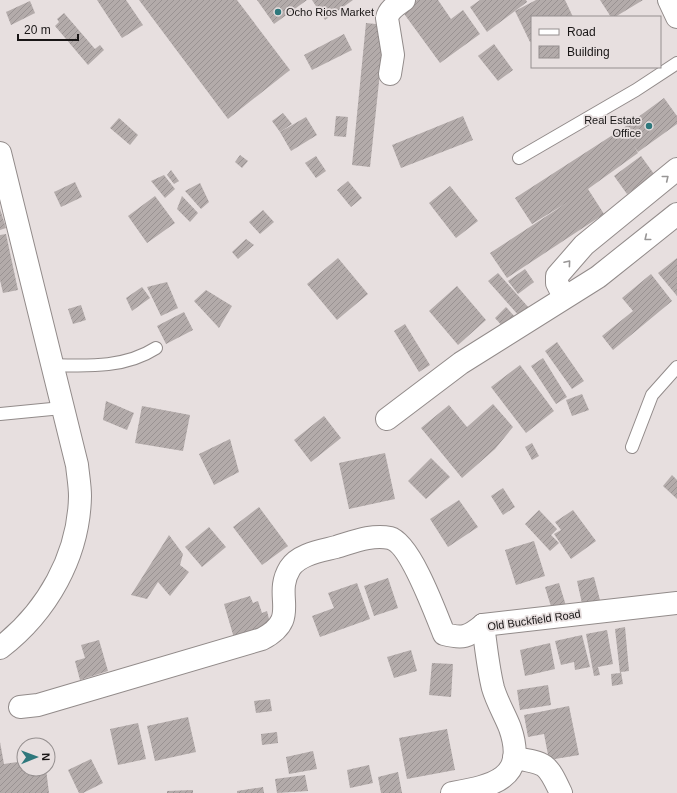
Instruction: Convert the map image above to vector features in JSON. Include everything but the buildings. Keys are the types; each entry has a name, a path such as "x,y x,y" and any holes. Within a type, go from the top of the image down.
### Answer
{"street":[{"path":"390,74 393,55 387,18 388,13 404,0"},
{"path":"669,0 677,16"},
{"path":"0,152 76,465 80,495 77,527 70,558 52,590 36,614 17,635 0,648"},
{"path":"564,297 557,283 557,276 584,245 677,169"},
{"path":"387,419 461,363 598,277 677,214"},
{"path":"20,707 38,704 262,639 274,632 281,624 284,614 285,582 290,568 300,559 317,552 368,538 392,539 403,547 411,559 444,634 459,638 472,634 483,625"},
{"name":"Old Buckfield Road","path":"514,758 510,729 493,689 483,625 677,602"},
{"path":"452,793 484,787 498,782 506,776 514,758 540,762 551,771 561,793"}],"lane":[{"path":"519,158 636,90 677,63"},
{"path":"52,365 102,366 145,356 156,348"},
{"path":"632,447 652,395 677,367"},
{"path":"0,414 62,408"}],"place":[{"name":"Ocho Rios Market","path":"278,12"},
{"name":"Real Estate Office","path":"649,126"}]}
